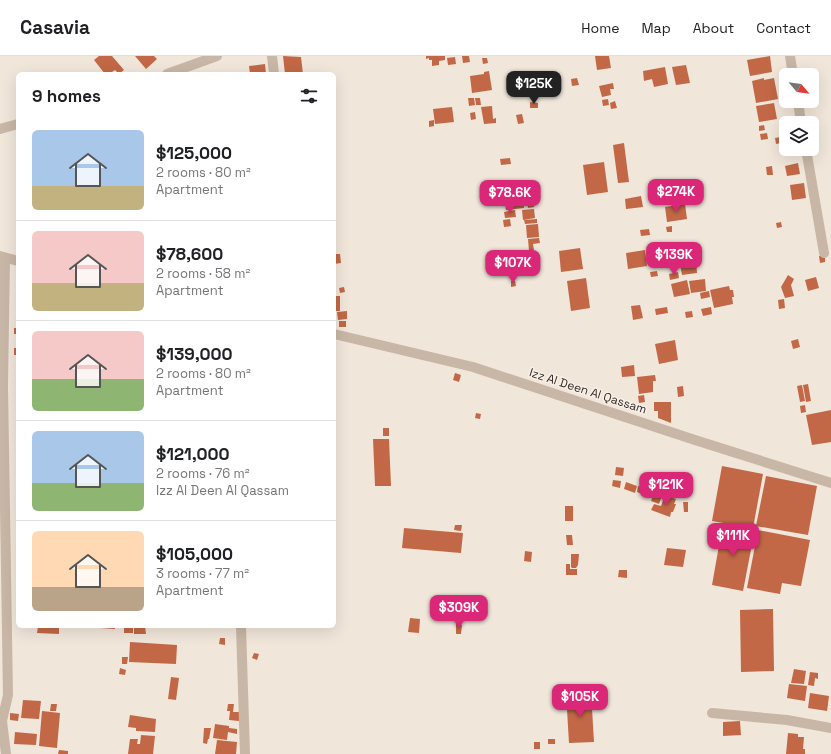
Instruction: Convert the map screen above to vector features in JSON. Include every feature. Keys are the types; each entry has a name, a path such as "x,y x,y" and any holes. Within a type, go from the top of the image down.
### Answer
{"street":[{"path":"173,72 217,56"},
{"path":"272,56 274,72"},
{"path":"790,56 792,68"},
{"path":"0,129 16,125"},
{"path":"807,156 824,253"},
{"path":"6,754 2,721 8,695 2,386 2,257 16,260"},
{"name":"Izz Al Deen Al Qassam","path":"336,334 473,367 831,483"},
{"path":"241,628 245,754"},
{"path":"712,713 787,720 831,728"}],"building":[{"path":"99,56 112,56 124,70 122,72 117,72 115,70 112,72 103,72 94,60"},
{"path":"135,56 154,56 157,59 146,69"},
{"path":"283,56 301,57 303,72 285,72"},
{"path":"426,56 445,56 445,60 439,61 439,65 432,66 432,60 429,60 429,58 426,59"},
{"path":"462,56 469,56 470,62 463,63"},
{"path":"595,56 609,56 611,68 597,70"},
{"path":"770,56 772,72 750,76 747,60"},
{"path":"455,57 456,64 448,65 447,58"},
{"path":"482,58 487,58 488,63 483,64"},
{"path":"265,64 266,72 250,72 249,66"},
{"path":"686,65 690,83 676,85 672,67"},
{"path":"665,67 668,84 654,87 652,79 644,81 643,71"},
{"path":"489,71 492,90 472,93 470,76 484,74 484,72"},
{"path":"577,78 579,85 572,86 571,79"},
{"path":"764,78 764,80 774,78 778,99 756,103 752,81"},
{"path":"613,83 614,89 610,89 611,95 602,97 599,86"},
{"path":"468,98 474,98 475,105 469,106"},
{"path":"475,98 480,98 481,105 476,105"},
{"path":"608,99 609,105 603,106 602,100"},
{"path":"615,101 617,108 611,109 610,103"},
{"path":"530,102 538,103 538,108 530,108"},
{"path":"774,103 777,119 759,122 756,106"},
{"path":"492,106 493,119 496,118 496,123 484,124 481,107"},
{"path":"452,107 454,122 435,124 433,109"},
{"path":"475,112 476,119 471,120 470,113"},
{"path":"522,114 524,123 518,124 516,115"},
{"path":"434,120 434,126 429,127 429,121"},
{"path":"764,125 765,130 759,131 759,126"},
{"path":"767,133 768,139 761,140 760,134"},
{"path":"779,137 779,143 776,144 775,138"},
{"path":"624,143 629,182 618,183 613,145"},
{"path":"510,158 511,164 501,165 500,159"},
{"path":"604,162 608,192 587,195 583,165"},
{"path":"798,163 800,174 787,176 785,166"},
{"path":"772,166 773,175 767,175 766,167"},
{"path":"688,183 689,191 684,192 683,184"},
{"path":"804,183 806,198 792,200 790,185"},
{"path":"523,195 524,208 506,210 505,197"},
{"path":"641,196 643,207 626,209 625,199"},
{"path":"527,199 534,199 534,207 528,208"},
{"path":"685,204 687,219 667,222 665,207"},
{"path":"534,209 535,218 523,220 522,210"},
{"path":"515,210 516,217 505,218 504,212"},
{"path":"510,219 511,226 504,227 503,220"},
{"path":"537,219 537,223 525,224 524,220"},
{"path":"781,222 782,227 777,228 776,223"},
{"path":"538,224 539,237 527,238 526,225"},
{"path":"672,226 672,232 667,232 666,227"},
{"path":"649,229 650,235 641,236 640,230"},
{"path":"539,238 540,243 533,244 534,250 529,251 528,239"},
{"path":"685,243 686,256 678,257 677,244"},
{"path":"653,247 654,253 648,254 647,248"},
{"path":"580,248 583,269 561,272 559,251"},
{"path":"645,250 647,266 628,269 626,253"},
{"path":"698,253 699,259 696,259 697,273 682,275 679,258 689,257 688,254"},
{"path":"336,254 340,254 341,263 336,264"},
{"path":"654,254 656,264 651,265 649,255"},
{"path":"825,255 825,262 820,263 819,256"},
{"path":"657,271 658,276 651,277 650,272"},
{"path":"678,272 679,278 670,280 669,274"},
{"path":"788,275 794,279 791,285 794,296 785,298 781,287"},
{"path":"816,277 819,288 808,291 805,280"},
{"path":"586,278 590,308 571,311 567,281"},
{"path":"705,279 706,291 691,293 689,281"},
{"path":"687,280 690,294 674,297 671,284"},
{"path":"511,281 515,281 516,286 511,287"},
{"path":"729,286 730,290 733,290 733,304 714,308 710,290"},
{"path":"344,287 345,292 340,293 339,288"},
{"path":"709,291 710,297 701,299 700,293"},
{"path":"336,296 340,296 340,311 336,311"},
{"path":"784,299 785,308 779,309 778,300"},
{"path":"640,305 643,318 633,320 631,306"},
{"path":"667,307 668,313 656,315 655,309"},
{"path":"711,307 712,314 703,316 701,309"},
{"path":"347,311 347,319 338,320 337,312"},
{"path":"692,311 693,317 686,318 685,312"},
{"path":"339,321 346,321 346,327 339,327"},
{"path":"14,328 16,328 16,334 14,334"},
{"path":"798,339 800,347 793,349 791,341"},
{"path":"675,340 678,360 659,364 655,344"},
{"path":"14,348 16,348 16,355 14,355"},
{"path":"634,365 635,376 622,377 621,367"},
{"path":"455,373 461,375 459,382 453,380"},
{"path":"655,375 656,381 653,381 653,392 639,394 637,377"},
{"path":"808,384 811,401 806,402 803,385"},
{"path":"802,385 805,401 800,402 797,386"},
{"path":"683,386 684,396 678,397 677,387"},
{"path":"644,395 645,402 639,403 638,396"},
{"path":"654,402 671,402 671,423 658,418 658,411 654,411"},
{"path":"805,405 806,412 801,413 800,406"},
{"path":"831,410 831,442 812,445 806,415"},
{"path":"476,413 481,414 480,419 475,418"},
{"path":"383,428 389,428 389,436 383,436"},
{"path":"373,439 389,439 391,486 375,486"},
{"path":"722,466 763,474 753,528 712,521"},
{"path":"616,467 624,468 623,476 615,475"},
{"path":"766,476 817,486 808,535 756,526"},
{"path":"613,480 621,481 620,488 612,486"},
{"path":"626,482 637,486 635,493 624,489"},
{"path":"638,486 646,489 645,495 637,492"},
{"path":"655,490 663,493 659,504 651,501"},
{"path":"665,495 676,499 674,504 676,504 670,517 651,510 654,504 661,506"},
{"path":"683,502 688,502 688,512 684,512"},
{"path":"565,506 573,506 573,521 565,521"},
{"path":"723,523 755,529 743,591 712,585"},
{"path":"455,525 462,525 461,531 454,530"},
{"path":"404,528 463,533 461,553 402,548"},
{"path":"758,530 810,540 801,586 782,583 780,594 747,588"},
{"path":"566,535 572,535 573,545 567,545"},
{"path":"667,548 686,550 683,567 664,565"},
{"path":"525,551 532,552 531,562 524,561"},
{"path":"571,554 579,554 578,565 576,568 571,567"},
{"path":"566,564 570,564 570,569 577,569 577,575 566,575"},
{"path":"619,570 627,570 627,578 618,577"},
{"path":"773,609 774,671 741,672 740,610"},
{"path":"410,618 420,619 419,633 408,632"},
{"path":"456,624 462,625 461,634 456,634"},
{"path":"38,628 59,628 59,634 37,633"},
{"path":"124,628 133,628 133,633 124,633"},
{"path":"134,628 145,628 146,634 134,634"},
{"path":"220,638 225,638 225,645 219,644"},
{"path":"130,642 177,645 176,664 129,662"},
{"path":"254,653 259,654 257,660 252,658"},
{"path":"122,657 128,657 127,664 122,664"},
{"path":"120,668 126,670 125,675 119,674"},
{"path":"794,669 806,671 804,684 791,683"},
{"path":"810,672 818,673 818,679 815,678 814,686 808,685"},
{"path":"171,677 179,678 176,700 168,699"},
{"path":"789,684 807,686 805,701 787,698"},
{"path":"591,692 594,742 569,743 566,693"},
{"path":"810,693 829,696 827,711 808,708"},
{"path":"23,700 41,701 39,719 21,718"},
{"path":"51,704 57,704 56,711 50,711"},
{"path":"228,704 234,704 233,712 240,712 239,721 229,720 230,711 227,711"},
{"path":"42,711 60,713 57,748 39,746"},
{"path":"10,713 19,714 18,721 10,720"},
{"path":"130,715 156,719 155,732 136,731 136,728 128,727"},
{"path":"740,721 741,735 723,736 723,722"},
{"path":"215,724 237,729 237,734 228,732 227,740 213,738"},
{"path":"204,728 211,728 207,744 203,743"},
{"path":"15,732 37,734 36,745 14,744"},
{"path":"788,733 798,734 798,737 804,737 803,749 805,749 805,754 786,754"},
{"path":"141,735 155,736 153,754 128,754 130,739 138,739 137,744 140,744"},
{"path":"548,739 555,739 555,744 548,744"},
{"path":"217,740 237,742 236,754 215,754"},
{"path":"534,742 540,742 540,749 534,749"},
{"path":"59,750 68,751 68,754 58,754"}]}
